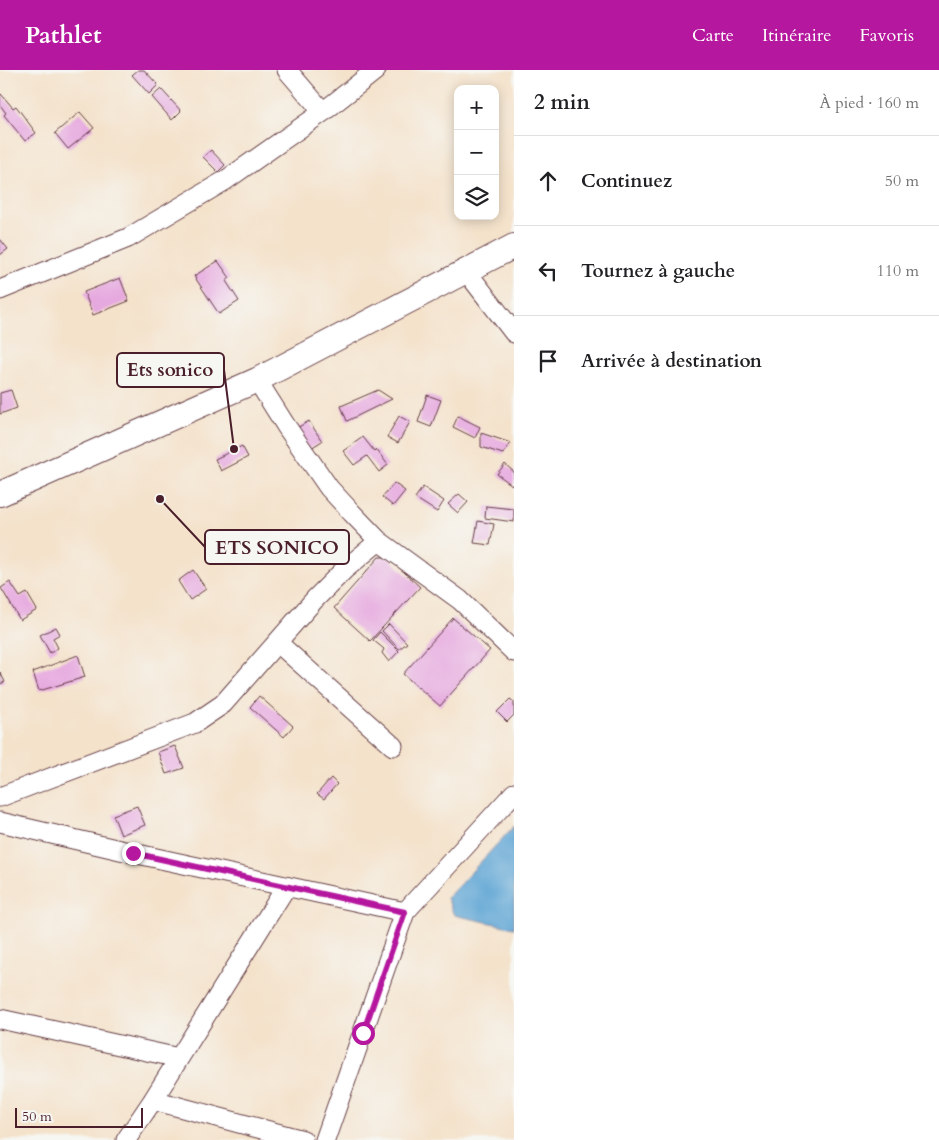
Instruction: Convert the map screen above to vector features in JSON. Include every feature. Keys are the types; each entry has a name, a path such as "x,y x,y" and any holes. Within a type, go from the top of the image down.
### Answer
{"street":[{"path":"287,70 323,112"},
{"path":"0,290 128,238 226,180 323,112 376,70"},
{"path":"0,494 257,380 514,246"},
{"path":"467,272 514,333"},
{"path":"257,380 329,488 379,541 460,600 514,652"},
{"path":"0,797 195,723 223,704 321,593 344,570 379,541"},
{"path":"278,643 393,746"},
{"path":"324,1140 405,912 514,793"},
{"path":"0,822 405,912"},
{"path":"126,1140 153,1100 286,886"},
{"path":"0,1019 179,1058"},
{"path":"153,1100 303,1140"}],"water":[{"path":"514,826 514,928 454,915 447,898"}],"building":[{"path":"138,70 144,70 158,85 149,94 132,75"},
{"path":"161,89 181,111 172,120 152,97"},
{"path":"1,94 13,108 16,106 36,133 25,141 4,115 6,113 0,105"},
{"path":"80,112 94,128 68,149 55,133"},
{"path":"211,150 225,165 218,172 203,157"},
{"path":"0,239 8,249 0,255"},
{"path":"218,261 230,278 226,281 239,301 219,314 194,276"},
{"path":"120,278 129,301 93,315 84,292"},
{"path":"11,390 17,408 0,414 0,393"},
{"path":"378,390 392,399 347,421 341,406"},
{"path":"427,395 441,400 431,427 418,422"},
{"path":"399,416 410,422 398,443 387,437"},
{"path":"458,416 480,427 475,438 453,427"},
{"path":"309,421 322,441 308,450 295,429"},
{"path":"481,433 511,443 503,454 481,447"},
{"path":"363,437 374,451 376,449 388,465 379,472 367,456 354,465 343,451"},
{"path":"242,446 248,457 221,471 215,459"},
{"path":"505,464 514,472 514,483 512,485 497,474"},
{"path":"394,483 405,491 393,506 382,497"},
{"path":"423,487 444,501 437,512 415,498"},
{"path":"459,494 468,502 458,513 448,504"},
{"path":"486,506 514,509 514,522 485,518"},
{"path":"478,521 494,524 490,545 474,543"},
{"path":"379,557 388,557 420,587 370,641 334,608"},
{"path":"193,570 206,589 190,600 178,581"},
{"path":"10,582 20,597 27,593 37,610 20,620 1,588"},
{"path":"453,618 490,650 440,706 403,674"},
{"path":"389,624 407,643 399,649 382,631"},
{"path":"56,627 60,634 53,638 58,648 50,653 40,635"},
{"path":"380,632 399,651 389,662 382,653 384,649 373,640"},
{"path":"78,655 85,677 39,691 33,672"},
{"path":"0,672 5,682 0,684"},
{"path":"259,696 293,726 284,737 250,707"},
{"path":"510,699 514,702 514,715 507,722 497,712"},
{"path":"175,746 184,768 166,774 158,752"},
{"path":"331,778 337,784 324,799 317,794"},
{"path":"137,806 145,825 121,835 113,815"}],"place":[{"name":"Ets sonico","path":"234,449"},
{"name":"ETS SONICO","path":"160,499"}],"route":[{"path":"133,853 405,912 363,1033"}]}
